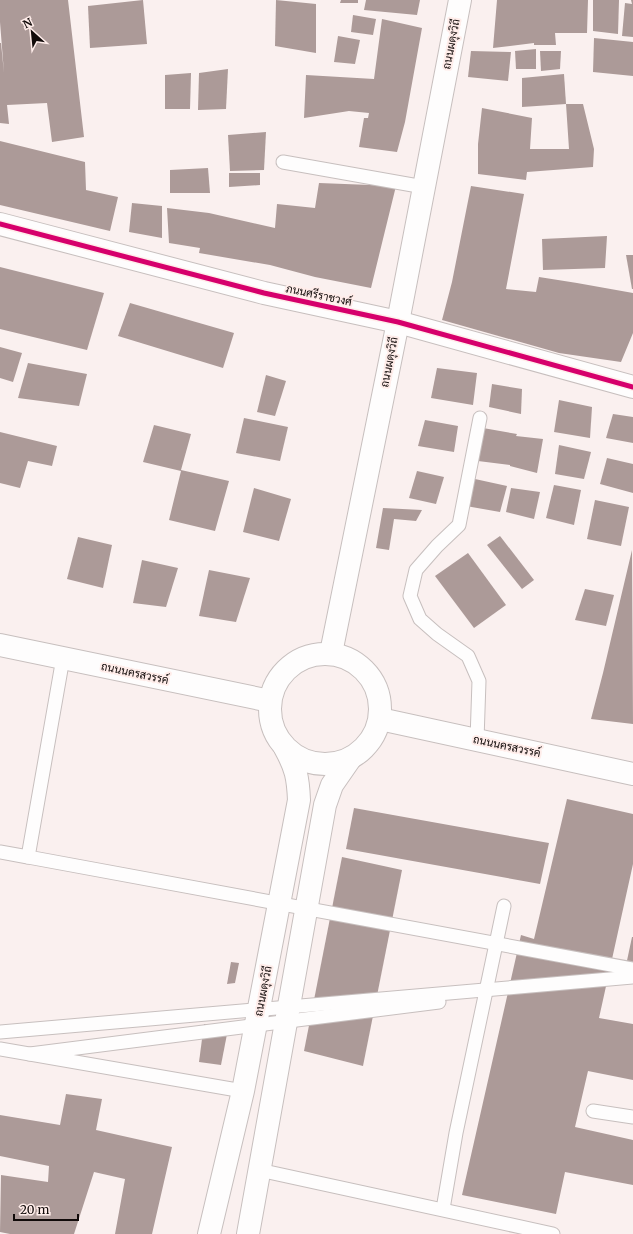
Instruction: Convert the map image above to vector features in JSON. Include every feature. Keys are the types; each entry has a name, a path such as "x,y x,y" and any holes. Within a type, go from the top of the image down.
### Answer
{"main road":[{"name":"ถนนผดุงวิถี","path":"331,654 398,322 460,0"},
{"name":"ภนนศรีราชวงศ์","path":"0,224 264,293 398,322 633,387"},
{"name":"ถนนนครสวรรค์","path":"0,645 270,701"},
{"path":"317,654 331,654 349,658 364,668 375,683 381,700 380,719 375,735 364,749 350,759 333,764 316,764 299,758 285,748 275,734 270,718 270,701 274,688 281,675 291,665 303,658 317,654"},
{"name":"ถนนนครสวรรค์","path":"380,719 633,774"},
{"name":"ถนนผดุงวิถี","path":"209,1234 243,1091 299,800 298,780 294,765 285,748"},
{"path":"248,1234 325,805 332,785 350,759"}],"lane":[{"path":"283,162 424,187"},
{"path":"478,740 479,681 468,656 437,634 420,619 410,596 416,570 437,546 460,525 480,418"},
{"path":"28,857 63,658"},
{"path":"0,852 633,969"},
{"path":"443,1210 456,1133 504,906"},
{"path":"30,1054 633,977"},
{"path":"0,1032 633,977"},
{"path":"0,1049 243,1091"},
{"path":"593,1111 633,1117"},
{"path":"260,1170 553,1234"}],"building":[{"path":"0,0 68,0 84,137 52,142 47,103 7,105 9,124 0,123 0,43 4,73 0,22"},
{"path":"143,0 147,44 90,48 88,6"},
{"path":"276,0 316,4 316,53 275,46"},
{"path":"341,0 358,0 358,3 340,3"},
{"path":"366,0 420,0 417,15 364,10"},
{"path":"497,0 588,0 587,33 555,33 556,45 534,45 534,43 493,48"},
{"path":"593,0 619,0 618,34 593,31"},
{"path":"631,0 633,0 633,37 622,36 625,3 632,4"},
{"path":"353,15 376,19 373,35 351,32"},
{"path":"382,19 422,28 405,122 397,152 359,147 364,118 368,118 369,113 349,111 304,118 306,75 374,79"},
{"path":"338,36 360,40 355,64 334,62"},
{"path":"594,38 633,42 633,76 593,72"},
{"path":"536,49 536,69 516,69 515,51"},
{"path":"471,51 511,52 508,81 468,77"},
{"path":"540,51 561,51 560,69 541,71"},
{"path":"228,69 226,109 198,110 199,73"},
{"path":"191,73 190,109 165,109 165,75"},
{"path":"564,74 566,104 522,107 522,78"},
{"path":"566,104 583,104 594,149 593,167 527,172 526,180 478,174 478,144 482,108 532,118 530,149 569,149"},
{"path":"266,132 264,170 230,171 228,135"},
{"path":"0,141 85,162 86,190 118,197 110,231 0,205"},
{"path":"208,168 210,193 170,193 170,170"},
{"path":"229,173 260,173 260,185 229,187"},
{"path":"319,183 396,186 371,288 315,277 270,265 199,253 200,248 169,243 167,208 209,213 275,228 277,204 315,208"},
{"path":"471,186 524,194 506,289 536,292 539,277 633,293 633,333 621,362 559,353 442,320 452,282"},
{"path":"132,203 162,206 162,238 129,232"},
{"path":"607,236 605,268 543,270 542,239"},
{"path":"626,255 633,255 633,289 632,289"},
{"path":"0,267 104,293 87,350 0,329"},
{"path":"130,303 234,333 223,368 118,336"},
{"path":"0,347 22,353 13,382 0,378"},
{"path":"28,363 87,374 79,406 18,398"},
{"path":"437,368 477,373 473,405 431,398"},
{"path":"266,375 286,381 275,416 257,412"},
{"path":"492,384 522,389 521,414 489,407"},
{"path":"559,400 592,407 590,438 554,432"},
{"path":"613,414 633,417 633,443 606,438"},
{"path":"244,418 288,427 280,461 236,453"},
{"path":"425,420 458,426 454,452 418,446"},
{"path":"154,425 191,434 181,470 229,481 215,531 169,520 181,471 143,462"},
{"path":"483,428 517,434 516,436 543,439 537,473 510,465 478,461"},
{"path":"0,432 57,446 52,466 28,461 20,488 0,483"},
{"path":"559,445 591,452 584,479 555,474"},
{"path":"607,458 633,464 633,493 600,484"},
{"path":"417,471 444,477 436,504 409,498"},
{"path":"475,479 507,486 500,512 466,506"},
{"path":"554,485 581,490 574,525 546,518"},
{"path":"254,488 291,499 279,541 243,532"},
{"path":"511,488 540,492 534,519 506,512"},
{"path":"595,500 629,507 621,546 587,539"},
{"path":"383,508 422,510 416,521 394,519 389,550 376,548"},
{"path":"500,536 534,580 522,589 487,545"},
{"path":"78,537 112,545 103,588 67,579"},
{"path":"632,550 633,724 591,719"},
{"path":"468,553 506,605 474,628 435,576"},
{"path":"142,560 178,568 166,607 133,603"},
{"path":"209,570 250,578 236,622 199,616"},
{"path":"585,589 614,595 606,626 575,620"},
{"path":"567,799 633,814 633,864 599,1018 633,1024 633,1080 588,1071 575,1127 633,1140 633,1185 565,1172 556,1214 462,1195 521,935 534,939"},
{"path":"354,808 549,843 540,884 346,849"},
{"path":"342,857 402,870 363,1066 304,1051"},
{"path":"633,937 633,972 625,970"},
{"path":"231,962 239,963 235,983 227,984"},
{"path":"204,1024 228,1029 221,1065 199,1062"},
{"path":"66,1094 102,1099 96,1130 172,1147 152,1234 115,1234 125,1179 94,1172 74,1234 10,1234 0,1232 1,1175 48,1182 49,1166 0,1156 0,1115 60,1125"}],"cycle path":[{"path":"0,224 264,293 398,322 633,387"}]}
